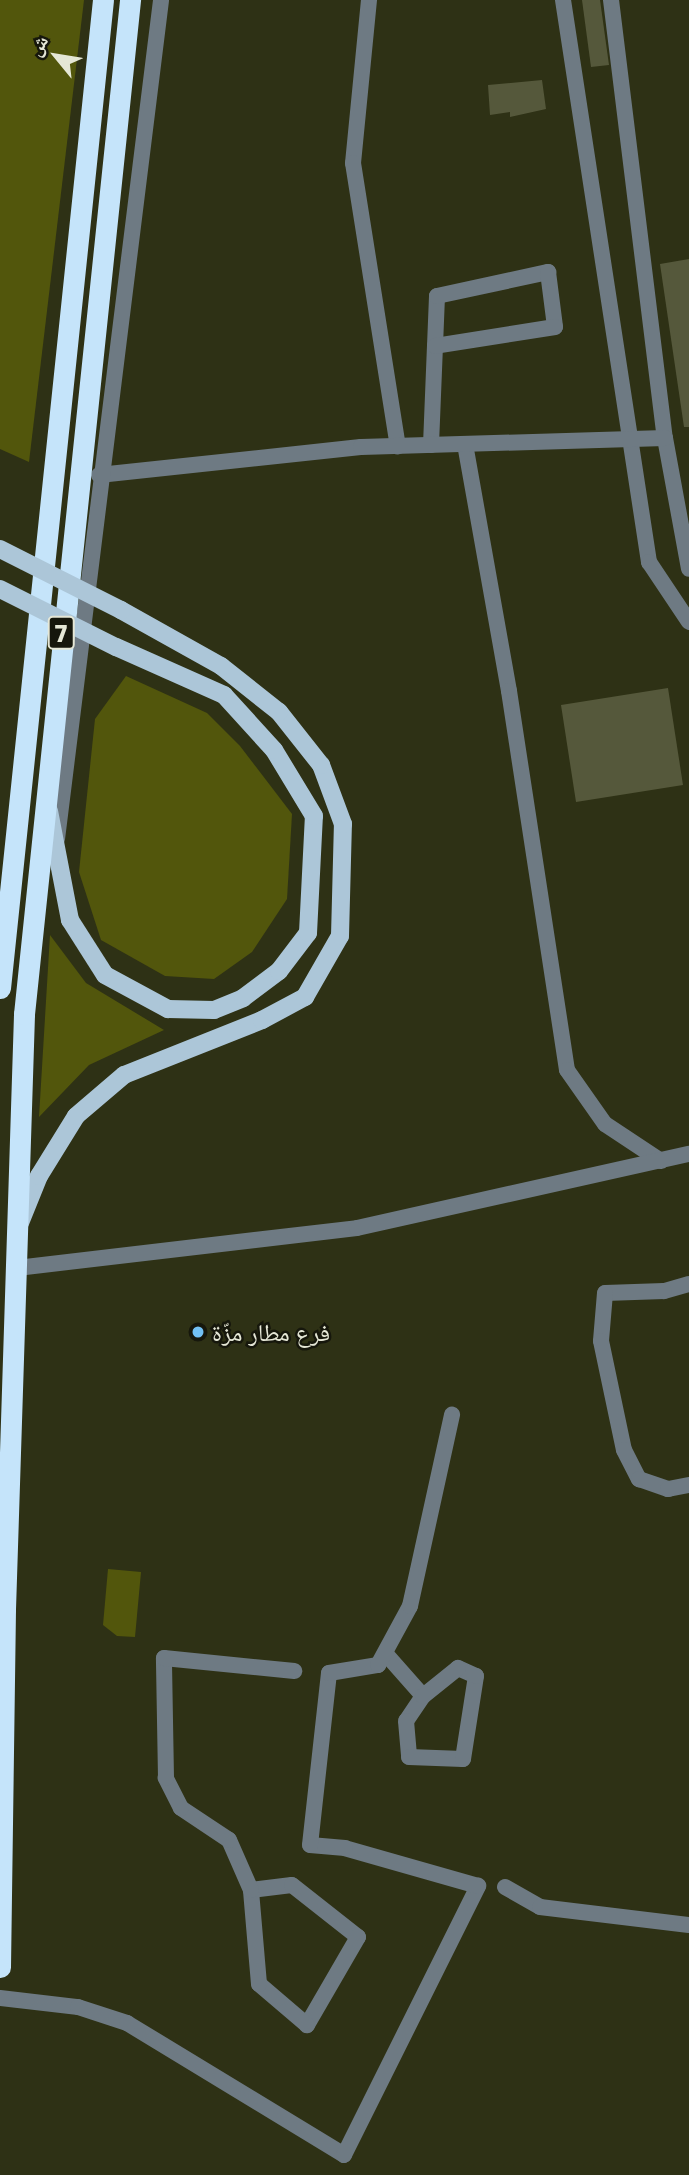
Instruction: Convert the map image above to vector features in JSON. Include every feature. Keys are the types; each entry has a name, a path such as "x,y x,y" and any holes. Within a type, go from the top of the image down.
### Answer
{"highway":[{"name":"7","path":"0,988 103,0"},
{"name":"7","path":"0,1967 5,1609 24,1014 44,790 130,0"}],"main road":[{"path":"0,549 121,610 221,666 279,712 321,765 344,824 340,936 305,997 262,1020 124,1075 76,1116 39,1176 18,1230"},
{"path":"0,589 116,647 224,695 274,750 314,816 308,933 279,971 243,998 214,1010 168,1009 105,975 70,920 44,790"}],"street":[{"path":"57,845 99,475 161,0"},
{"path":"369,0 353,163 398,446"},
{"path":"563,0 628,439 649,562 689,622"},
{"path":"611,0 665,438 689,569"},
{"path":"431,445 437,296 548,272 555,327 435,346"},
{"path":"99,475 398,446 665,438"},
{"path":"465,444 509,691 567,1070 605,1124 661,1161"},
{"path":"17,1268 357,1228 689,1154"},
{"path":"689,1284 664,1291 605,1293 601,1340 624,1450 639,1479 667,1489 689,1485"},
{"path":"0,1998 78,2007 127,2023 344,2155 478,1886 345,1848 310,1845 329,1673 377,1665 410,1606 452,1415"},
{"path":"385,1653 423,1696"},
{"path":"251,1890 292,1885 358,1937 307,2025 259,1984 251,1890 229,1840 181,1808 166,1778 164,1658 294,1671"},
{"path":"458,1668 476,1676 463,1759 409,1757 406,1721 423,1696 458,1668"},
{"path":"505,1887 540,1907 689,1925"}],"shaded area":[{"path":"0,0 84,0 29,462 0,449"},
{"path":"126,676 207,713 240,746 292,814 287,899 252,952 214,979 165,976 101,940 79,872 95,719"},
{"path":"50,935 86,983 164,1030 89,1065 39,1117"},
{"path":"108,1569 141,1572 135,1637 117,1636 103,1625"}],"building":[{"path":"582,0 600,0 609,65 591,67"},
{"path":"542,80 546,109 510,117 510,112 490,115 488,85"},
{"path":"689,259 689,427 684,427 660,264"},
{"path":"668,688 683,785 576,802 561,705"}],"place":[{"name":"فرع مطار مزّة","path":"198,1332"}]}
